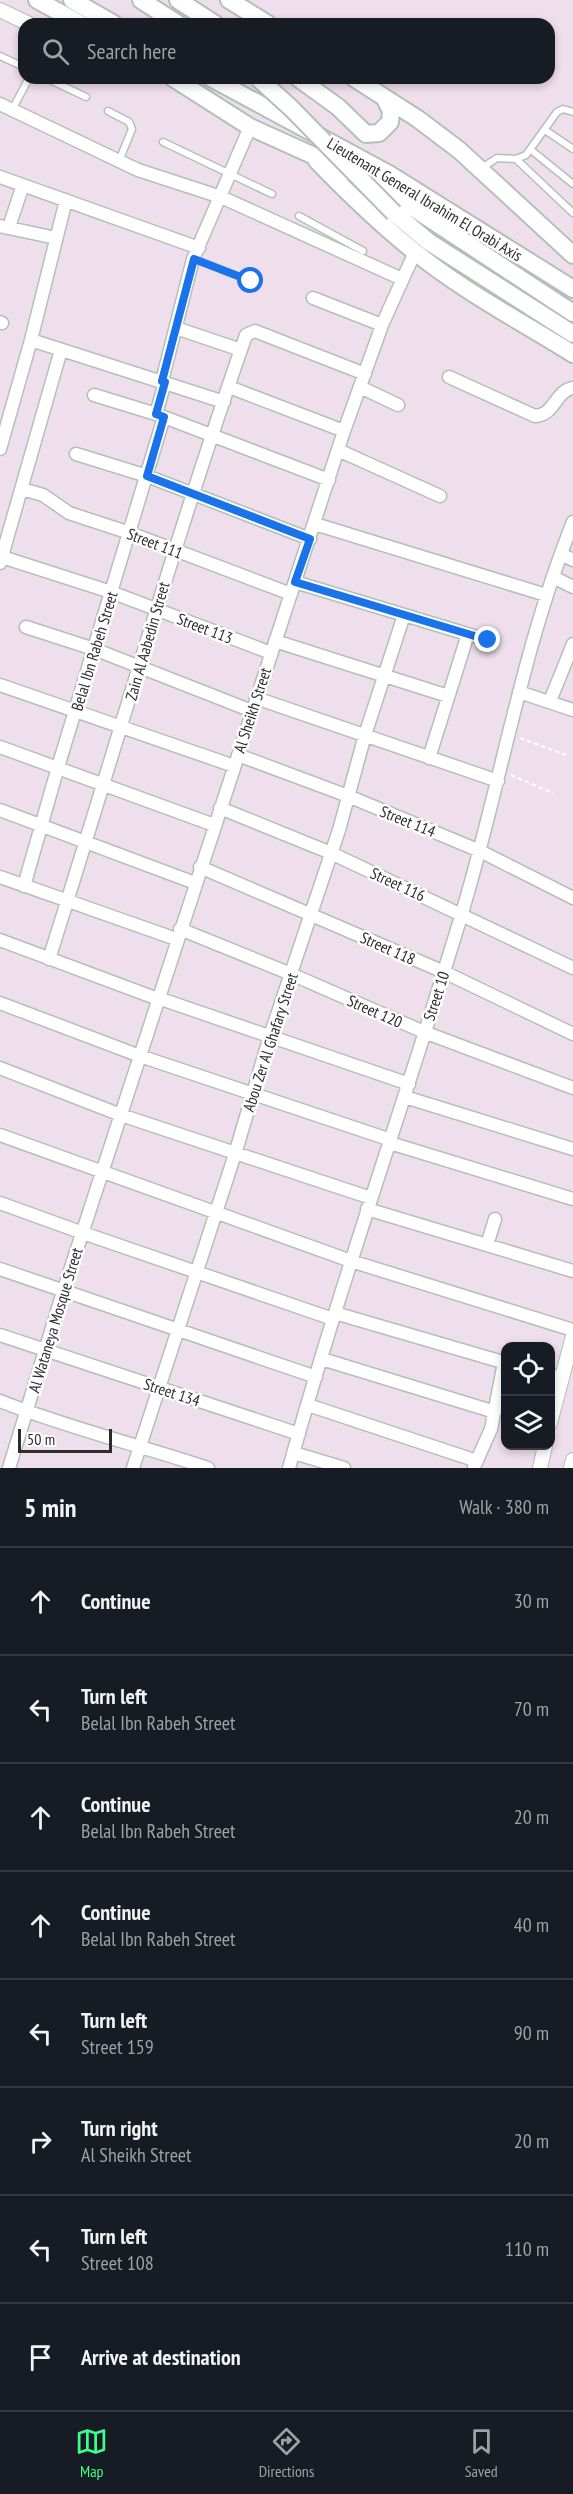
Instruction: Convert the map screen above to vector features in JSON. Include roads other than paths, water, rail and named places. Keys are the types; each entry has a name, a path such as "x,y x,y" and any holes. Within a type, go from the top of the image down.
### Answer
{"main road":[{"path":"37,0 70,18"},
{"path":"72,0 104,18"},
{"path":"141,0 169,18"},
{"path":"178,0 206,18"},
{"path":"229,0 258,18"},
{"name":"Lieutenant General Ibrahim El Orabi Axis","path":"182,84 250,127 354,174 395,196 573,313"},
{"name":"Lieutenant General Ibrahim El Orabi Axis","path":"222,84 389,174 573,289"},
{"path":"265,84 394,213 429,242 573,334"},
{"path":"258,104 270,93 274,84"},
{"path":"306,84 338,107 366,134 379,134 390,122 391,111 384,96"},
{"path":"364,84 436,133 480,169 573,255"},
{"path":"310,154 360,204 415,252 459,284 573,354"}],"street":[{"path":"0,10 18,19"},
{"path":"0,104 119,161 335,242 402,279"},
{"name":"Belal Ibn Rabeh Street","path":"24,886 147,476 160,416 164,382 196,254 250,127"},
{"path":"0,177 66,200 196,254"},
{"path":"23,185 4,226 56,238"},
{"path":"0,449 31,340 66,200"},
{"name":"Al Sheikh Street","path":"103,1174 178,934 344,431 382,325 415,252"},
{"path":"312,298 382,325"},
{"path":"176,328 241,350"},
{"name":"Zain Al Aabedin Street","path":"49,959 174,551 246,335 255,331 365,374"},
{"path":"31,340 224,402"},
{"path":"1,560 4,529 22,489 61,350"},
{"path":"449,376 535,417 543,416 550,411 561,394 573,388"},
{"path":"229,387 344,431"},
{"path":"360,387 398,405"},
{"path":"94,395 160,416 329,480"},
{"path":"338,450 440,496"},
{"path":"76,454 147,476 310,539"},
{"name":"Street 111","path":"22,489 43,495 69,513 130,533 174,551 293,588 404,615 488,640"},
{"name":"Street 10","path":"290,1468 351,1261 462,914 546,594 573,522"},
{"path":"315,524 546,594"},
{"path":"561,554 573,560"},
{"name":"Street 113","path":"1,560 111,592 271,653"},
{"path":"553,577 573,587"},
{"name":"Abou Zer Al Ghafary Street","path":"133,1468 235,1154 270,1036 332,853 365,735 404,615"},
{"path":"26,627 94,649 252,711"},
{"path":"429,758 468,634"},
{"path":"275,641 448,696"},
{"path":"549,701 573,644"},
{"name":"Street 114","path":"0,685 122,726 348,796 480,851 573,898"},
{"path":"519,692 573,710"},
{"path":"256,698 429,758 499,776"},
{"path":"0,747 214,825"},
{"name":"Street 116","path":"220,808 332,853 573,968"},
{"path":"0,810 195,883"},
{"name":"Street 118","path":"200,867 444,972 573,1034"},
{"name":"Street 120","path":"0,877 68,901 178,934 291,974 424,1032 573,1088"},
{"path":"0,940 158,999 409,1084"},
{"path":"0,1003 140,1056 390,1142 573,1199"},
{"path":"0,1068 121,1115 369,1204 487,1245 573,1271"},
{"path":"405,1097 573,1149"},
{"path":"0,1135 103,1174 351,1261 573,1330"},
{"name":"Al Wataneya Mosque Street","path":"10,1468 63,1292 103,1174"},
{"path":"0,1203 195,1272 334,1316 501,1362"},
{"path":"487,1245 495,1219"},
{"path":"0,1269 316,1377"},
{"name":"Street 134","path":"0,1335 299,1434"},
{"path":"553,1396 556,1376 573,1336"},
{"path":"322,1359 495,1412"},
{"path":"308,1405 475,1464 488,1437 501,1383"},
{"path":"0,1401 26,1412 140,1445 208,1468"},
{"path":"540,1468 544,1450"},
{"path":"294,1453 344,1468"},
{"path":"571,1468 573,1460"},
{"path":"0,1464 10,1468"}],"lane":[{"path":"0,56 18,64"},
{"path":"12,111 26,84"},
{"path":"58,84 86,98"},
{"path":"480,169 497,158 516,159 531,150 557,112 562,109 573,112"},
{"path":"108,111 129,122 132,129 119,161"},
{"path":"545,130 573,149"},
{"path":"163,142 272,194"},
{"path":"531,150 573,184"},
{"path":"516,159 573,213"},
{"path":"299,216 335,242 363,251"}]}
